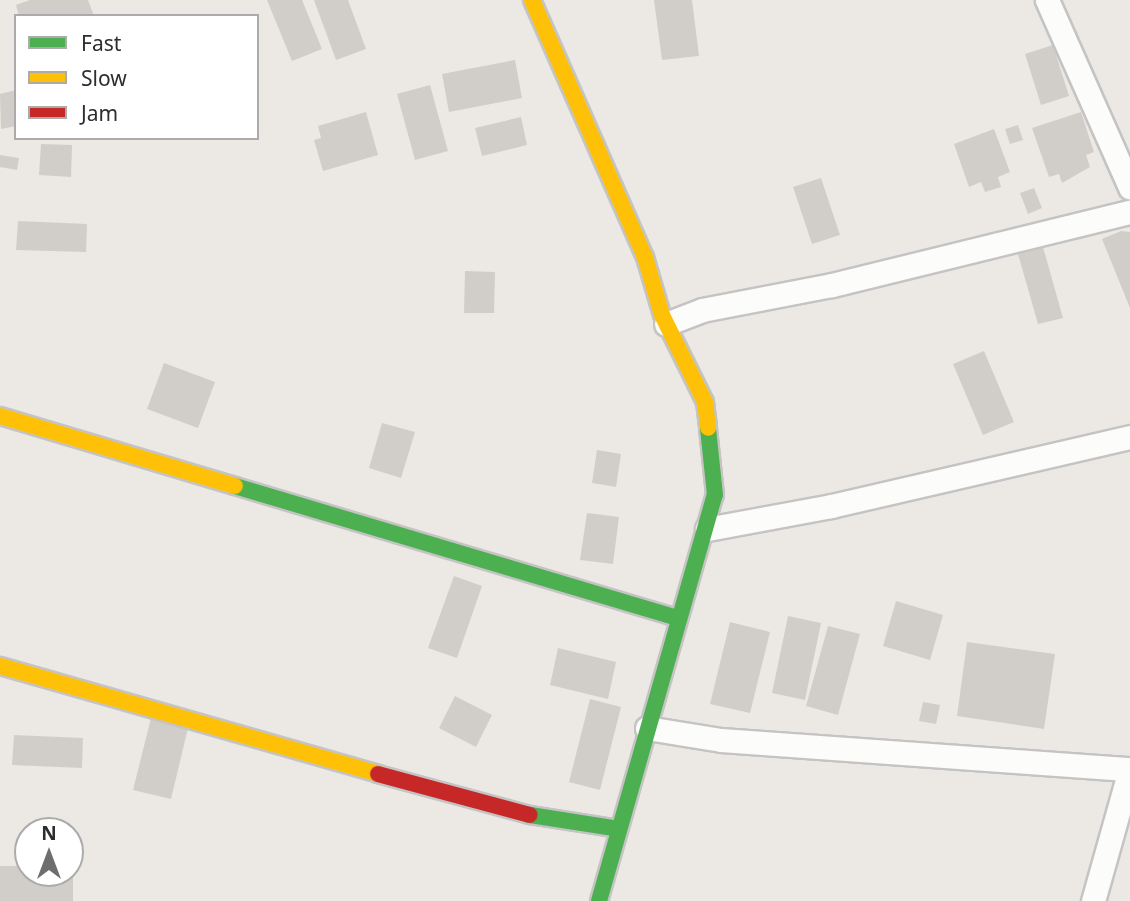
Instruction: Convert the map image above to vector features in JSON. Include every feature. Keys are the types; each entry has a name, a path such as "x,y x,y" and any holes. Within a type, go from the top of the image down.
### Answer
{"street":[{"path":"532,0 645,257 666,324 705,402 715,495 599,901"},
{"path":"1047,0 1130,187"},
{"path":"666,324 702,310 832,285 1130,212"},
{"path":"0,416 679,618"},
{"path":"706,529 831,506 1130,437"},
{"path":"0,666 507,811 619,829"},
{"path":"647,728 721,740 1130,769 1093,901"}],"building":[{"path":"30,0 88,0 93,14 18,14 16,5"},
{"path":"267,0 302,0 322,49 292,61"},
{"path":"314,0 348,0 366,49 336,60"},
{"path":"654,0 692,0 699,56 662,60"},
{"path":"1053,45 1069,96 1041,105 1025,54"},
{"path":"515,60 522,98 449,112 442,74"},
{"path":"430,85 448,151 415,160 397,94"},
{"path":"14,90 14,126 1,129 0,94"},
{"path":"366,112 378,155 323,171 314,140 321,138 318,126"},
{"path":"1081,112 1094,152 1086,155 1090,167 1062,183 1059,174 1049,177 1032,128"},
{"path":"521,117 527,145 482,156 475,128"},
{"path":"1018,125 1023,140 1010,144 1005,129"},
{"path":"994,129 1010,172 998,177 1001,187 985,192 981,182 969,187 954,144"},
{"path":"41,144 72,145 71,177 39,175"},
{"path":"0,155 19,158 17,170 0,167"},
{"path":"821,178 840,235 812,244 793,187"},
{"path":"1034,188 1042,208 1028,214 1020,193"},
{"path":"18,221 87,224 86,252 16,250"},
{"path":"1121,231 1130,232 1130,308 1102,239"},
{"path":"1043,247 1063,318 1038,324 1018,254"},
{"path":"465,271 495,272 494,313 464,313"},
{"path":"984,351 1014,422 983,435 953,364"},
{"path":"164,363 215,382 198,428 147,409"},
{"path":"382,423 415,432 401,478 369,468"},
{"path":"597,450 621,454 616,487 592,483"},
{"path":"587,513 619,517 613,564 580,560"},
{"path":"454,576 482,586 457,658 428,648"},
{"path":"896,601 943,615 930,660 883,646"},
{"path":"788,616 821,623 805,700 772,693"},
{"path":"730,622 770,632 750,713 710,704"},
{"path":"828,626 860,634 838,715 806,706"},
{"path":"967,642 1055,654 1044,729 957,716"},
{"path":"558,648 616,662 608,699 550,685"},
{"path":"455,696 492,715 476,747 439,728"},
{"path":"590,699 621,707 600,790 569,782"},
{"path":"923,702 940,705 936,724 919,721"},
{"path":"152,714 189,724 171,799 133,790"},
{"path":"14,735 83,738 82,768 12,765"},
{"path":"0,866 14,866 14,887 73,887 73,901 0,901"}],"traffic: fast":[{"path":"599,901 715,495 708,428"},
{"path":"235,486 679,618"},
{"path":"530,815 619,829"}],"traffic: slow":[{"path":"532,0 645,257 662,315 705,402 708,428"},
{"path":"0,416 235,486"},
{"path":"0,666 378,774"}],"traffic: jam":[{"path":"378,774 530,815"}]}
